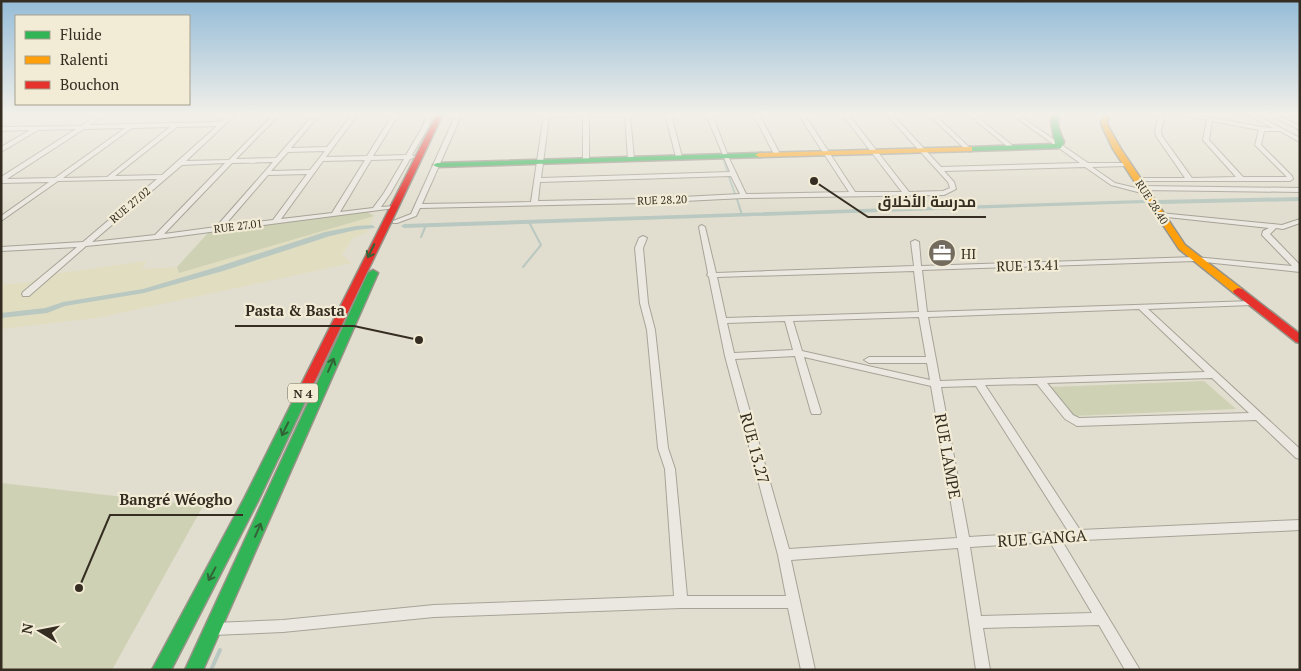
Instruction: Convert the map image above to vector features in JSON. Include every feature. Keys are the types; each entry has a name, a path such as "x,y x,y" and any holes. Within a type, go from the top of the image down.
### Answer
{"main road":[{"name":"N 4","path":"161,670 251,501 421,145"},
{"name":"N 4","path":"194,670 395,222 433,145"},
{"name":"RUE 28.40","path":"1116,145 1175,239 1195,259 1300,340"},
{"path":"437,164 1058,146"}],"street":[{"path":"1,181 55,145"},
{"path":"1,219 106,145"},
{"path":"109,178 150,145"},
{"name":"RUE 27.02","path":"26,294 200,145"},
{"path":"157,237 246,145"},
{"path":"218,229 290,145"},
{"path":"275,222 332,145"},
{"path":"335,214 376,145"},
{"path":"376,208 414,157 419,145"},
{"path":"395,222 414,215 445,145"},
{"path":"534,204 542,145"},
{"path":"586,145 586,160"},
{"path":"630,145 631,159"},
{"path":"676,145 679,157"},
{"path":"722,145 744,196"},
{"path":"772,145 777,154"},
{"path":"821,145 852,194"},
{"path":"868,145 906,192"},
{"path":"918,145 951,182 953,189"},
{"path":"1166,145 1190,180"},
{"path":"1211,145 1242,180"},
{"path":"1142,186 1190,180 1290,179 1258,145"},
{"path":"1058,146 1114,184 1300,190"},
{"path":"286,150 329,149"},
{"path":"322,159 414,157"},
{"path":"180,163 277,160"},
{"path":"938,169 1127,164"},
{"path":"266,173 312,172"},
{"path":"538,180 734,174"},
{"path":"1,181 163,177"},
{"name":"RUE 28.20","path":"418,206 534,204 744,196 906,192 944,193 953,189"},
{"name":"RUE 27.01","path":"82,246 393,207"},
{"path":"1160,216 1300,229"},
{"path":"1299,270 1266,233 1278,227 1300,221"},
{"name":"RUE 13.27","path":"702,227 730,356 784,554 808,670"},
{"path":"644,238 639,248 644,303 651,330 663,448 670,469 681,602"},
{"name":"RUE LAMPE","path":"915,242 935,384 983,670"},
{"path":"1,248 82,246"},
{"name":"RUE 13.41","path":"711,275 1195,259 1299,270"},
{"path":"723,321 1252,303"},
{"path":"1140,306 1300,455"},
{"path":"788,318 800,353 816,412"},
{"path":"730,356 800,353 935,384 1214,375"},
{"path":"869,360 932,360"},
{"path":"1039,380 1069,417 1077,422 1258,416"},
{"path":"979,383 1077,535"},
{"name":"RUE GANGA","path":"784,554 1053,536 1300,525"},
{"path":"1053,536 1132,670"},
{"path":"213,629 283,626 434,611 681,602 793,602"},
{"path":"976,622 1102,619"}],"shaded area":[{"path":"374,216 366,233 353,238 342,255 352,263 97,318 1,329 1,285 31,282 40,276 147,261 142,269 177,267 179,273"}],"green space":[{"path":"366,211 374,216 179,273 177,267 208,233"},
{"path":"1204,381 1236,409 1073,416 1050,387"},
{"path":"1,483 203,506 112,670 1,670"}],"waterway":[{"path":"723,158 728,173"},
{"path":"729,177 735,194"},
{"path":"737,199 742,215"},
{"path":"1159,202 1300,199"},
{"path":"404,226 1143,202"},
{"path":"523,267 541,245 529,222"},
{"path":"421,237 426,225"},
{"path":"1,316 47,310 63,304 144,291 328,234 356,228 372,227"},
{"path":"211,670 220,650"}],"traffic: fast":[{"path":"969,149 1058,145"},
{"path":"437,165 759,155"},
{"path":"194,670 373,273"},
{"path":"161,670 251,501 305,389"}],"traffic: slow":[{"path":"1115,145 1182,247 1238,291"},
{"path":"759,155 969,149"}],"traffic: jam":[{"path":"305,389 425,145"},
{"path":"1238,291 1300,340"}],"place":[{"name":"مدرسة الأخلاق","path":"814,181"},
{"name":"HI","path":"942,253"},
{"name":"Pasta & Basta","path":"419,340"},
{"name":"Bangré Wéogho","path":"79,588"}]}
